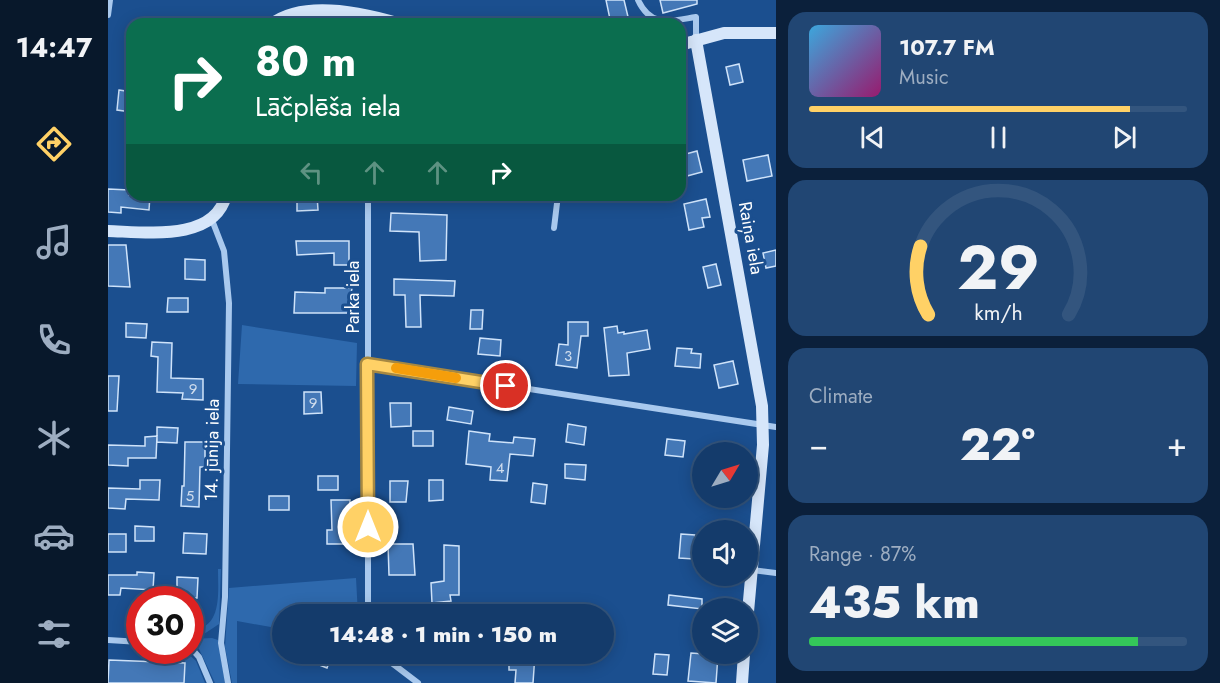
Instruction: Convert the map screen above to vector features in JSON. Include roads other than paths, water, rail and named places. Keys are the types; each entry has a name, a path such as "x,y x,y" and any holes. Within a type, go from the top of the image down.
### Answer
{"street":[{"path":"108,15 110,0"},
{"path":"638,0 644,12 652,18"},
{"path":"279,18 289,9 309,3 346,7 368,18"},
{"path":"686,19 696,18 696,40"},
{"path":"686,43 741,32 776,33"},
{"name":"Raiņa iela","path":"696,40 756,365 763,427 756,520"},
{"path":"108,231 150,232 186,228 212,220 223,207 224,201"},
{"name":"Parka iela","path":"368,201 368,604"},
{"path":"554,228 557,201"},
{"name":"14. jūnija iela","path":"212,220 224,251 229,303 225,597 221,643 228,683"},
{"path":"367,364 776,428"},
{"path":"758,570 776,573"},
{"path":"108,640 126,641"},
{"path":"202,664 210,683"},
{"path":"393,664 418,683"},
{"path":"742,683 743,664"}]}
